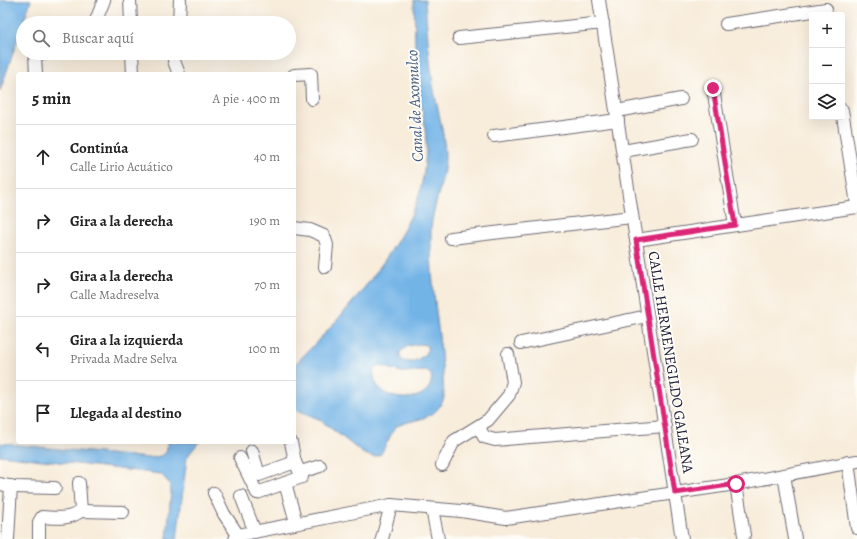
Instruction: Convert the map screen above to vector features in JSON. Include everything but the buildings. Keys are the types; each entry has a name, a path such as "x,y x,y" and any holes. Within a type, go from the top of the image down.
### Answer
{"street":[{"path":"98,16 104,0"},
{"path":"130,0 131,16"},
{"path":"179,16 180,0"},
{"name":"CALLE HERMENEGILDO GALEANA","path":"599,0 618,115 632,217 682,539"},
{"path":"726,24 825,8"},
{"path":"459,38 603,23"},
{"path":"35,60 36,72"},
{"path":"132,60 133,72"},
{"path":"174,60 178,72"},
{"path":"296,75 310,74 312,99"},
{"path":"713,88 735,225"},
{"path":"494,136 618,115 681,99"},
{"path":"844,120 857,204"},
{"path":"623,151 692,139"},
{"path":"636,240 857,207"},
{"path":"451,238 632,217"},
{"path":"296,228 315,231 324,236 327,245 325,267"},
{"path":"522,342 647,316"},
{"path":"442,465 454,441 479,427 488,420 509,395 513,382 508,354"},
{"path":"479,427 484,437 495,440 665,426"},
{"path":"240,458 257,493 302,477 292,444"},
{"path":"252,451 259,475 298,467 320,466"},
{"path":"214,493 236,537 296,522 391,505 461,511 506,518 736,484 852,462 857,528"},
{"path":"784,475 795,539"},
{"path":"79,483 81,511"},
{"path":"285,483 296,522"},
{"path":"736,484 744,535"},
{"path":"6,535 5,485 55,488"},
{"path":"241,496 255,532"},
{"path":"382,539 391,505"},
{"path":"432,509 438,539"},
{"path":"39,539 39,522 42,517 67,518 74,516 81,511 123,512"}],"water":[{"path":"1,0 31,0 26,16 16,16 16,44 0,91"},
{"path":"414,0 425,0 432,74 442,128 445,154 445,164 431,231 432,273 444,398 435,412 429,416 395,427 381,454 374,457 364,454 319,419 296,410 296,363 348,308 383,263 398,240 419,195 422,184 426,142 415,53","holes":["419,344 426,345 428,348 424,356 412,362 403,361 400,357 400,352 408,346","381,366 401,372 426,371 431,374 430,385 424,392 414,397 403,398 391,396 381,390 375,381 374,368"]},
{"path":"0,443 149,458 166,453 168,444 197,444 187,457 177,539 167,539 171,490 169,483 161,474 0,455"}],"route":[{"path":"713,88 735,225 636,240 675,493 736,484"}],"water label":[{"name":"Canal de Axomulco","path":"414,106"}]}
